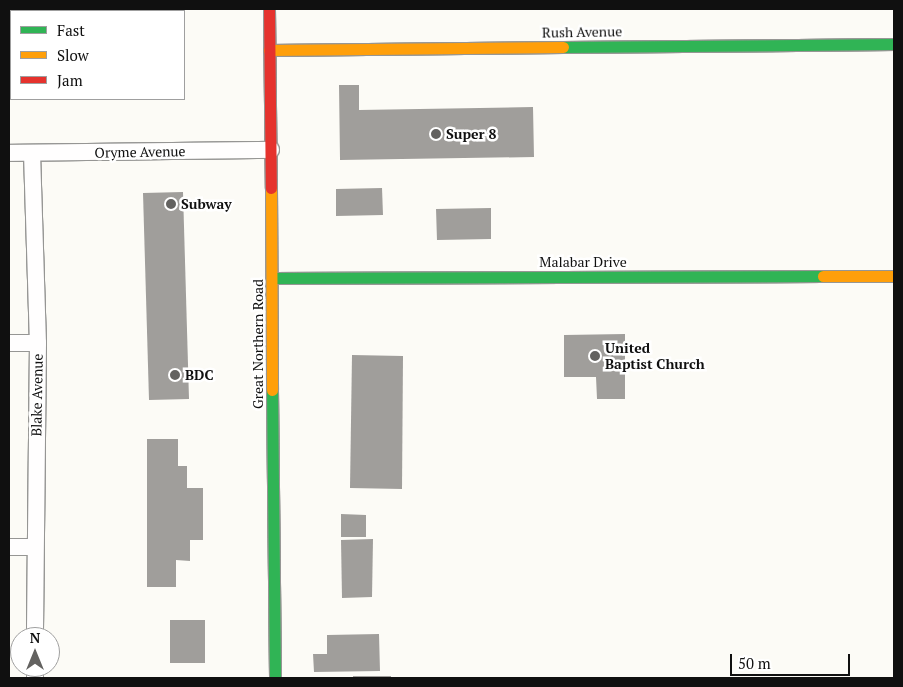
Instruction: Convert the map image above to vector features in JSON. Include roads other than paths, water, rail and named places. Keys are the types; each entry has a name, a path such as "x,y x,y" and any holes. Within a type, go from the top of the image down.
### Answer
{"street":[{"name":"Great Northern Road","path":"269,9 275,678"},
{"name":"Rush Avenue","path":"269,50 894,44"},
{"name":"Oryme Avenue","path":"9,153 271,150"},
{"name":"Blake Avenue","path":"32,153 38,343 35,627"},
{"name":"Malabar Drive","path":"272,278 894,276"},
{"path":"9,343 38,343"},
{"path":"9,547 36,548"}],"place":[{"name":"Super 8","path":"436,134"},
{"name":"Subway","path":"171,204"},
{"name":"United Baptist Church","path":"595,356"},
{"name":"BDC","path":"175,375"}]}
